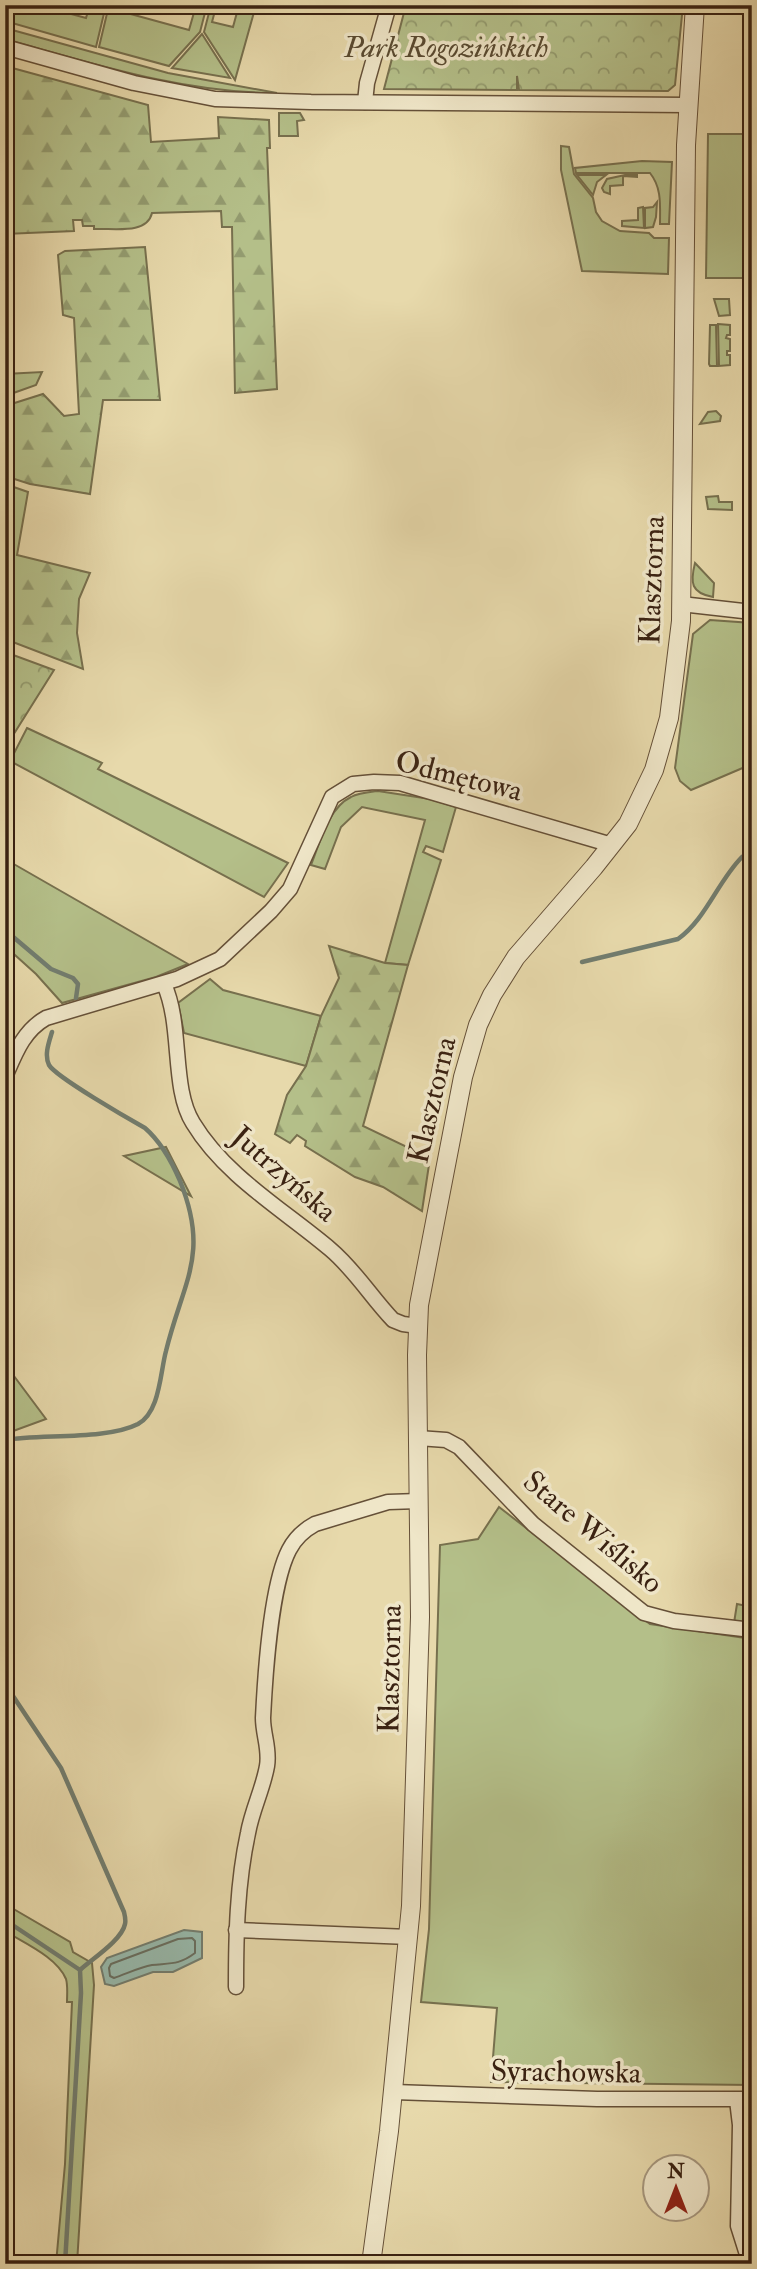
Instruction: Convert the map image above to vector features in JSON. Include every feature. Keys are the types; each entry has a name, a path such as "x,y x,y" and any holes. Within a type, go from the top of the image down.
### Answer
{"street":[{"path":"365,102 367,83 389,5"},
{"name":"Klasztorna","path":"371,2264 394,2092 409,1937 420,1618 418,1326 422,1290 455,1112 468,1054 478,1025 492,995 516,957 628,824 661,751 673,697 681,604 687,105 695,5"},
{"path":"5,47 134,83 191,95 244,101 687,105"},
{"path":"681,604 752,612"},
{"name":"Odmętowa","path":"5,1077 18,1048 28,1032 39,1022 61,1012 164,984 220,959 271,911 293,883 332,797 354,784 400,783 612,845"},
{"name":"Jutrzyńska","path":"164,984 173,1005 183,1094 193,1124 249,1187 330,1249 353,1271 393,1320 418,1326"},
{"name":"Stare Wiślisko","path":"418,1438 446,1440 459,1447 540,1531 644,1613 674,1621 752,1630"},
{"path":"236,1987 236,1930 248,1831 267,1766 268,1744 263,1720 269,1651 277,1590 289,1551 306,1529 322,1521 388,1502 419,1501"},
{"path":"236,1930 409,1937"},
{"name":"Syrachowska","path":"394,2092 597,2099 744,2099 740,2125 738,2226 750,2264"}],"green space":[{"path":"5,5 38,5 86,18 90,5 106,5 96,47 5,21"},
{"path":"109,5 129,5 127,13 189,30 195,9 182,5 207,5 200,32 169,66 99,47"},
{"path":"211,5 216,7 212,22 233,27 239,5 256,5 235,80 204,32"},
{"name":"Park Rogozińskich","path":"406,5 683,5 675,85 668,91 519,90 517,76 517,90 384,89"},
{"path":"5,28 168,73 277,93 242,92 173,83 106,67 5,39"},
{"path":"202,34 230,78 172,68"},
{"path":"5,66 148,105 151,142 219,138 218,117 269,120 270,148 267,148 277,389 235,393 232,227 222,227 221,211 152,213 143,225 128,229 94,229 94,226 83,226 82,220 73,220 74,231 5,234"},
{"path":"279,113 300,113 304,120 297,121 298,136 279,136"},
{"path":"708,134 752,134 752,278 706,278"},
{"path":"561,146 569,147 574,174 593,198 596,212 602,221 620,231 649,233 654,238 669,238 668,274 582,271 561,170"},
{"path":"642,161 672,162 669,224 660,224 658,191 650,173 576,173 575,168"},
{"path":"577,175 606,175 597,182 593,195"},
{"path":"625,175 637,177 623,176 623,185 610,186 610,194 604,192 602,188 607,179"},
{"path":"657,202 653,227 645,228 645,208 653,207"},
{"path":"643,207 644,228 622,226 622,221 638,220 638,208"},
{"path":"145,247 160,400 103,400 90,494 30,484 5,476 5,406 43,394 64,416 79,414 74,318 63,315 58,255 65,251"},
{"path":"714,299 729,299 730,315 719,316"},
{"path":"718,324 730,325 730,335 726,338 730,339 730,351 727,351 727,355 730,355 730,365 719,366"},
{"path":"710,325 716,325 717,366 709,364"},
{"path":"745,338 752,338 752,371 745,371"},
{"path":"42,372 36,385 5,396 5,374"},
{"path":"716,411 721,416 720,421 700,424 708,412"},
{"path":"5,484 28,492 17,555 90,573 79,599 77,633 83,669 5,639"},
{"path":"718,496 719,502 732,502 732,510 708,509 706,497"},
{"path":"695,563 714,583 713,597 696,590 693,581"},
{"path":"710,620 752,623 752,764 691,790 680,781 675,768 693,634"},
{"path":"5,652 54,670 5,748"},
{"path":"27,728 102,763 98,769 288,863 264,897 10,761"},
{"path":"378,791 430,799 456,807 443,852 426,846 423,852 441,860 408,965 385,963 425,820 362,807 341,827 325,869 311,865 336,809 354,796"},
{"path":"5,859 188,964 156,977 62,1003 36,974 5,946"},
{"path":"329,946 385,963 408,965 363,1126 430,1158 422,1211 383,1187 355,1177 305,1146 306,1141 297,1135 290,1143 275,1134 287,1095 306,1066 321,1016 339,978"},
{"path":"210,979 223,990 321,1016 306,1066 184,1033 178,1003"},
{"path":"166,1147 191,1196 124,1156"},
{"path":"5,1364 46,1419 5,1434"},
{"path":"499,1507 650,1624 752,1639 752,2085 491,2082 497,2008 421,2002 429,1929 440,1545 478,1539"},
{"path":"737,1604 752,1607 751,1625 734,1623"},
{"path":"5,1904 70,1942 73,1952 92,1963 94,1985 77,2264 56,2264 65,2164 72,2002 67,2002 66,1979 62,1971 39,1951 5,1931"}],"water":[{"path":"184,1930 202,1932 202,1958 173,1972 153,1972 114,1986 105,1984 101,1967 107,1958"}],"waterway":[{"path":"582,962 678,939 704,911 742,857"},
{"path":"5,930 51,969 73,978 78,984 76,998"},
{"path":"5,1440 92,1435 125,1429 145,1418 155,1401 166,1351 191,1268 193,1229 189,1207 166,1153 145,1128 54,1071 49,1065 47,1053 52,1032"},
{"path":"5,1684 61,1768 124,1912 123,1930 106,1949 80,1970"},
{"path":"5,1920 80,1970 81,1993 65,2264"}]}
